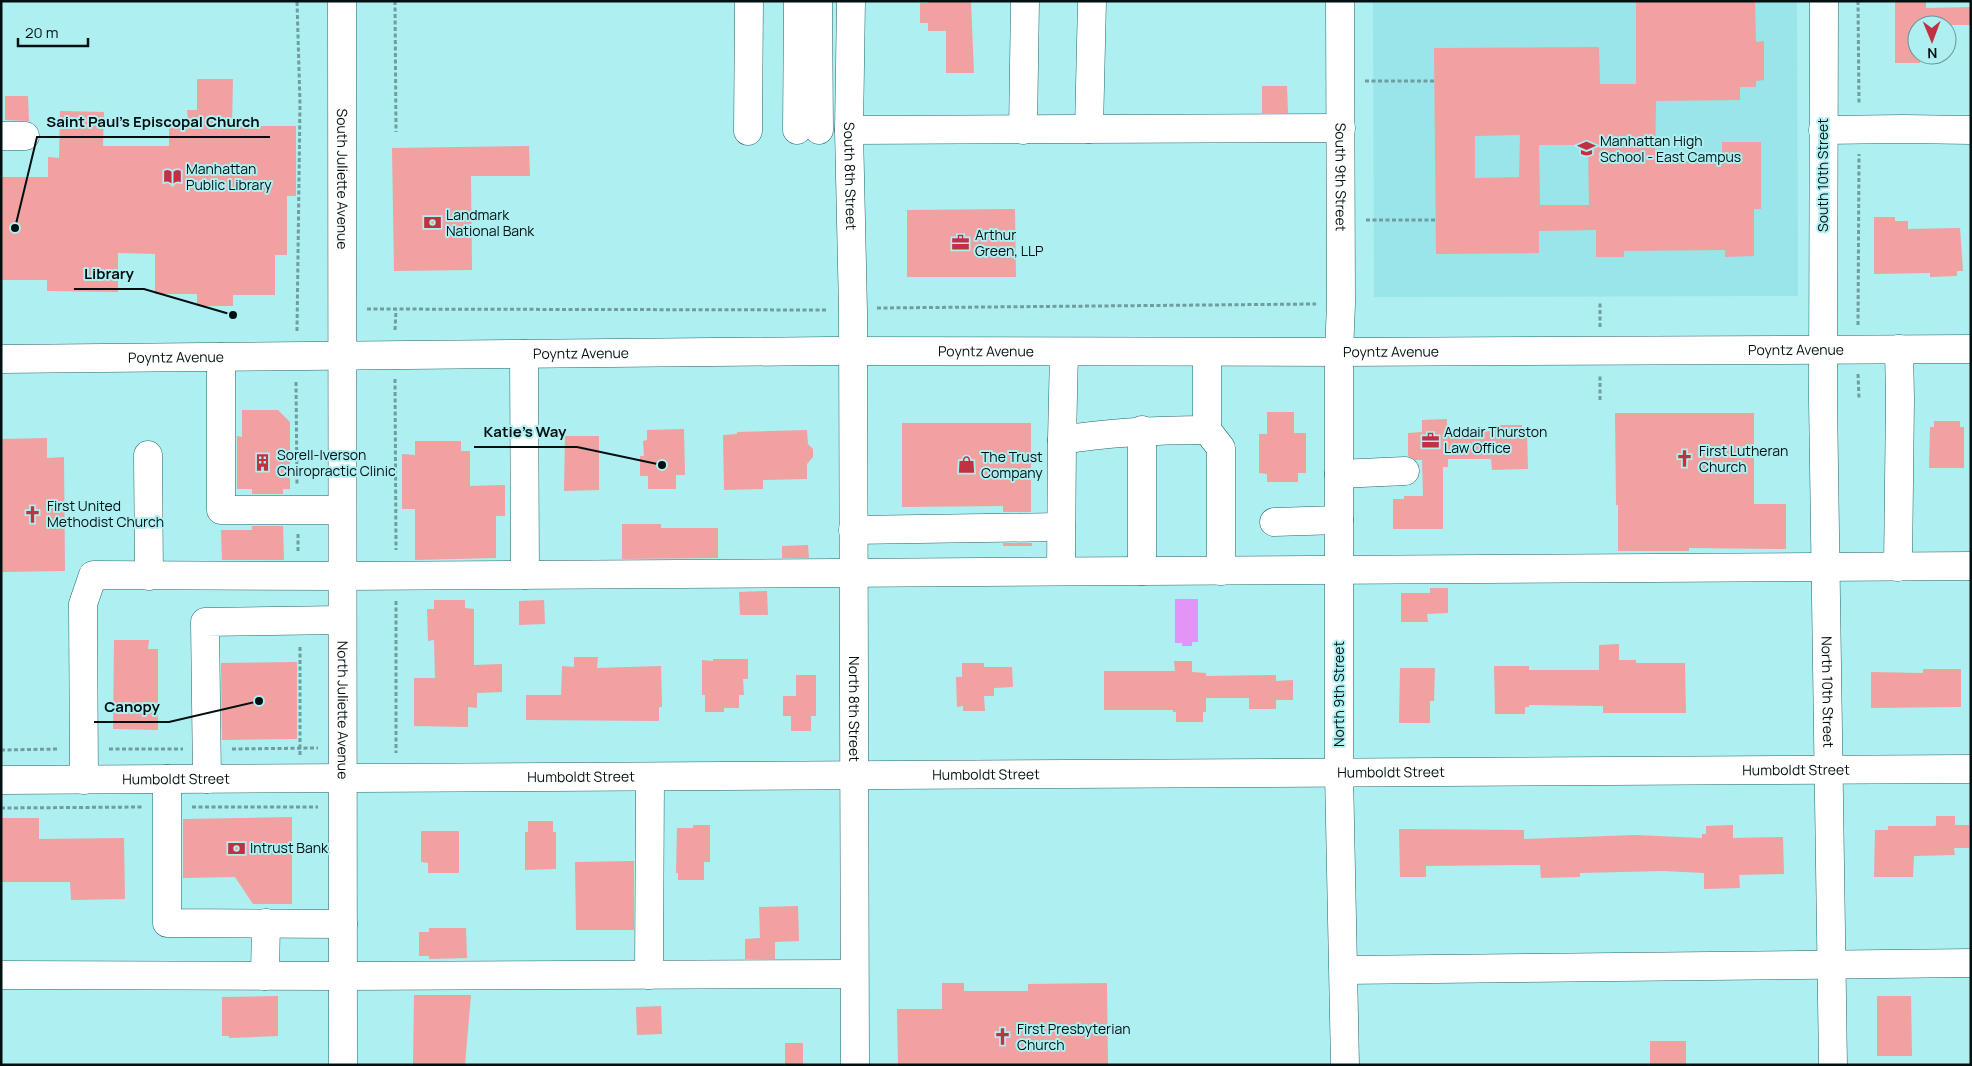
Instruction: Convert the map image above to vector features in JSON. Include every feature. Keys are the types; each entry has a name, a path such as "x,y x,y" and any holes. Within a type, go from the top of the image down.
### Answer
{"street":[{"name":"South Juliette Avenue","path":"341,356 342,1"},
{"path":"748,131 749,1"},
{"path":"785,1 803,130"},
{"path":"798,1 803,130"},
{"path":"803,130 808,1"},
{"path":"803,130 818,1"},
{"name":"South 8th Street","path":"851,1 849,130 853,351"},
{"path":"1023,130 1025,1"},
{"path":"1089,129 1092,1"},
{"name":"South 9th Street","path":"1338,352 1341,304 1340,1"},
{"name":"South 10th Street","path":"1823,349 1824,1"},
{"path":"849,130 1341,128"},
{"path":"1823,130 1971,130"},
{"name":"North 10th Street","path":"1823,349 1833,1065"},
{"path":"1898,567 1899,349"},
{"name":"Poyntz Avenue","path":"1,359 853,351 1338,352 1971,349"},
{"name":"North 8th Street","path":"853,351 855,1065"},
{"path":"1061,571 1064,352"},
{"path":"1207,352 1207,430 1221,448 1221,571"},
{"name":"North 9th Street","path":"1338,352 1339,773 1345,1065"},
{"path":"524,354 525,575"},
{"name":"North Juliette Avenue","path":"341,356 344,1065"},
{"path":"221,357 221,510 342,510"},
{"path":"1062,440 1142,430 1207,430"},
{"path":"1142,430 1142,571"},
{"path":"148,455 149,576"},
{"path":"1339,474 1405,471"},
{"path":"1274,522 1339,520"},
{"path":"853,530 1061,527"},
{"path":"84,780 84,604 93,576 1339,571 1971,566"},
{"path":"207,779 205,622 342,620"},
{"name":"Humboldt Street","path":"1,780 1971,770"},
{"path":"650,777 650,974"},
{"path":"167,779 167,923 343,924"},
{"path":"265,976 266,923"},
{"path":"1344,970 1971,963"},
{"path":"1,975 854,974"}],"path":[{"path":"296,407 300,104 297,1"},
{"path":"395,1 396,132"},
{"path":"1858,1 1859,398"},
{"path":"1340,82 1435,81"},
{"path":"1341,220 1436,220"},
{"path":"874,308 1314,304"},
{"path":"341,308 396,310 828,310"},
{"path":"396,310 396,761"},
{"path":"1,750 323,748"}],"shaded area":[{"name":"Manhattan High School - East Campus","path":"1373,1 1797,1 1798,296 1374,297"},
{"path":"1175,599 1198,599 1198,642 1192,642 1192,646 1182,646 1182,643 1175,643"}],"building":[{"path":"928,1 971,1 974,73 946,73 946,31 928,31 928,23 920,23 920,3 928,3"},
{"path":"1636,1 1755,1 1756,42 1764,41 1764,80 1756,81 1756,87 1740,87 1740,100 1656,101 1655,162 1722,161 1722,142 1761,142 1761,209 1754,209 1754,256 1725,257 1725,250 1624,251 1624,257 1596,257 1596,230 1539,231 1539,253 1436,254 1434,48 1599,47 1600,84 1636,84","holes":["1520,135 1519,177 1475,178 1475,136","1539,145 1588,145 1589,205 1540,205"]},
{"path":"1895,1 1926,1 1926,8 1971,7 1971,25 1957,25 1957,15 1907,15 1907,63 1895,63"},
{"name":"Manhattan Public Library","path":"197,79 233,79 232,126 296,126 296,196 287,196 287,255 275,255 275,295 233,295 233,306 197,306 197,294 155,294 155,254 118,253 118,292 47,291 47,280 1,280 1,177 48,177 48,157 59,158 60,111 104,112 103,146 169,146 169,120 188,120 187,110 197,110"},
{"path":"1262,86 1287,86 1288,113 1262,113"},
{"path":"5,96 28,96 29,121 5,120"},
{"name":"Landmark National Bank","path":"529,146 530,176 471,176 472,270 394,271 392,148"},
{"name":"Arthur Green, LLP","path":"1015,209 1016,277 907,277 907,210"},
{"path":"1874,217 1895,217 1895,221 1908,221 1908,229 1960,228 1963,271 1957,271 1957,276 1930,277 1930,273 1874,274"},
{"name":"Sorell-Iverson Chiropractic Clinic","path":"242,410 278,410 290,422 290,489 283,489 283,494 252,494 252,489 237,489 237,436 242,437"},
{"path":"1267,412 1294,412 1294,433 1306,433 1306,473 1298,473 1298,482 1267,482 1267,474 1259,473 1259,434 1267,434"},
{"name":"First Lutheran Church","path":"1615,413 1754,413 1754,504 1786,504 1786,549 1689,548 1689,551 1618,551"},
{"path":"1447,419 1447,432 1494,431 1494,425 1522,425 1522,432 1527,432 1528,469 1492,470 1491,459 1448,459 1448,467 1443,467 1443,529 1393,529 1393,499 1404,499 1404,496 1423,496 1422,460 1415,460 1408,456 1408,433 1422,432 1422,420"},
{"path":"1934,421 1960,421 1960,427 1964,427 1964,468 1929,468 1930,427 1934,427"},
{"name":"The Trust Company","path":"902,423 1031,423 1031,512 1003,512 1003,506 902,507"},
{"path":"684,429 685,475 676,475 676,489 648,489 648,476 640,476 640,456 644,456 643,441 647,440 647,430"},
{"path":"807,430 808,444 813,449 813,457 807,464 807,479 763,480 763,489 724,490 723,435 737,434 737,432"},
{"path":"565,436 599,436 599,490 564,491"},
{"name":"First United Methodist Church","path":"47,438 47,458 64,457 65,571 1,572 1,439"},
{"path":"415,441 461,441 461,451 470,451 470,486 505,485 505,516 496,516 496,558 415,560 415,509 402,509 402,454 415,455"},
{"path":"622,524 661,524 661,528 718,528 718,558 622,559"},
{"path":"252,526 283,526 284,560 222,560 221,530 252,530"},
{"path":"1003,543 1032,543 1032,546 1003,546"},
{"path":"808,545 809,558 782,558 782,546"},
{"path":"1430,588 1448,588 1448,613 1427,614 1428,622 1401,622 1401,593 1430,593"},
{"path":"767,591 768,615 740,615 739,592"},
{"path":"434,600 465,600 465,608 474,609 474,665 502,664 502,692 477,693 477,708 468,707 468,727 414,726 414,678 435,678 434,640 428,641 427,609 434,609"},
{"path":"544,600 545,624 519,625 519,601"},
{"path":"114,640 149,640 148,649 158,649 158,730 113,729"},
{"path":"1619,644 1619,660 1636,660 1636,663 1685,663 1686,713 1603,713 1603,706 1529,705 1529,707 1525,707 1525,714 1495,714 1494,666 1529,666 1529,670 1599,670 1599,645"},
{"path":"574,657 598,657 597,668 661,666 662,707 659,707 659,721 526,720 526,695 561,695 562,666 574,667"},
{"path":"713,659 748,659 748,679 743,679 744,695 739,695 739,708 724,708 724,712 705,712 705,695 702,695 702,660 713,661"},
{"path":"1174,661 1192,661 1192,672 1206,673 1206,676 1276,675 1276,681 1293,680 1293,700 1276,700 1276,709 1249,709 1249,698 1206,698 1206,712 1203,712 1203,722 1176,722 1176,712 1173,712 1173,710 1104,710 1104,671 1175,671"},
{"path":"297,662 297,739 222,740 221,663"},
{"path":"962,663 984,663 984,667 1012,667 1013,687 994,688 994,696 984,696 985,711 963,711 963,706 957,707 956,677 962,677"},
{"path":"1400,668 1435,668 1434,701 1430,701 1430,723 1399,723"},
{"path":"1923,669 1961,669 1961,707 1871,708 1871,672 1923,673"},
{"path":"796,675 816,675 816,716 811,716 811,731 791,731 791,716 783,716 783,696 796,696"},
{"path":"1936,816 1955,816 1955,825 1969,825 1969,848 1954,848 1955,855 1914,856 1913,877 1874,877 1875,830 1888,830 1888,826 1935,826"},
{"name":"Intrust Bank","path":"292,817 292,904 253,904 235,877 183,878 183,819"},
{"path":"1,818 39,818 39,839 124,838 125,899 71,900 70,882 1,882"},
{"path":"528,821 553,821 553,832 556,832 556,869 525,870 525,832 528,832"},
{"path":"693,825 710,825 710,862 704,862 704,880 678,880 678,873 676,873 677,828 693,828"},
{"path":"1733,825 1733,838 1783,837 1784,874 1739,875 1740,888 1704,889 1704,873 1663,871 1580,873 1580,877 1541,878 1540,865 1426,866 1426,877 1400,877 1399,829 1524,830 1524,839 1635,835 1702,838 1702,834 1706,834 1706,826"},
{"path":"421,831 459,831 459,873 428,873 428,863 421,862"},
{"path":"634,861 634,930 576,930 575,862"},
{"path":"798,906 799,941 775,942 775,959 745,959 745,939 760,938 759,907"},
{"path":"429,928 466,928 467,958 429,959 429,956 419,956 419,932 429,932"},
{"name":"First Presbyterian Church","path":"942,983 964,983 964,991 1028,991 1028,984 1107,983 1108,1065 898,1065 897,1009 942,1009"},
{"path":"414,995 471,995 465,1065 413,1065"},
{"path":"278,996 278,1036 229,1038 229,1036 222,1036 222,997"},
{"path":"1877,996 1911,996 1912,1056 1877,1056"},
{"path":"661,1006 662,1034 637,1035 636,1007"},
{"path":"1650,1041 1686,1041 1686,1065 1650,1065"},
{"path":"785,1043 803,1043 803,1065 785,1065"}],"place":[{"name":"Manhattan High School - East Campus","path":"1586,149"},
{"name":"Manhattan Public Library","path":"172,177"},
{"name":"Landmark National Bank","path":"432,223"},
{"name":"Saint Paul's Episcopal Church","path":"15,228"},
{"name":"Arthur Green, LLP","path":"961,243"},
{"name":"Library","path":"233,315"},
{"name":"Addair Thurston Law Office","path":"1430,440"},
{"name":"First Lutheran Church","path":"1685,459"},
{"name":"Sorell-Iverson Chiropractic Clinic","path":"263,463"},
{"name":"Katie's Way","path":"662,465"},
{"name":"The Trust Company","path":"967,465"},
{"name":"First United Methodist Church","path":"33,514"},
{"name":"Canopy","path":"259,701"},
{"name":"Intrust Bank","path":"236,848"},
{"name":"First Presbyterian Church","path":"1003,1037"}]}
